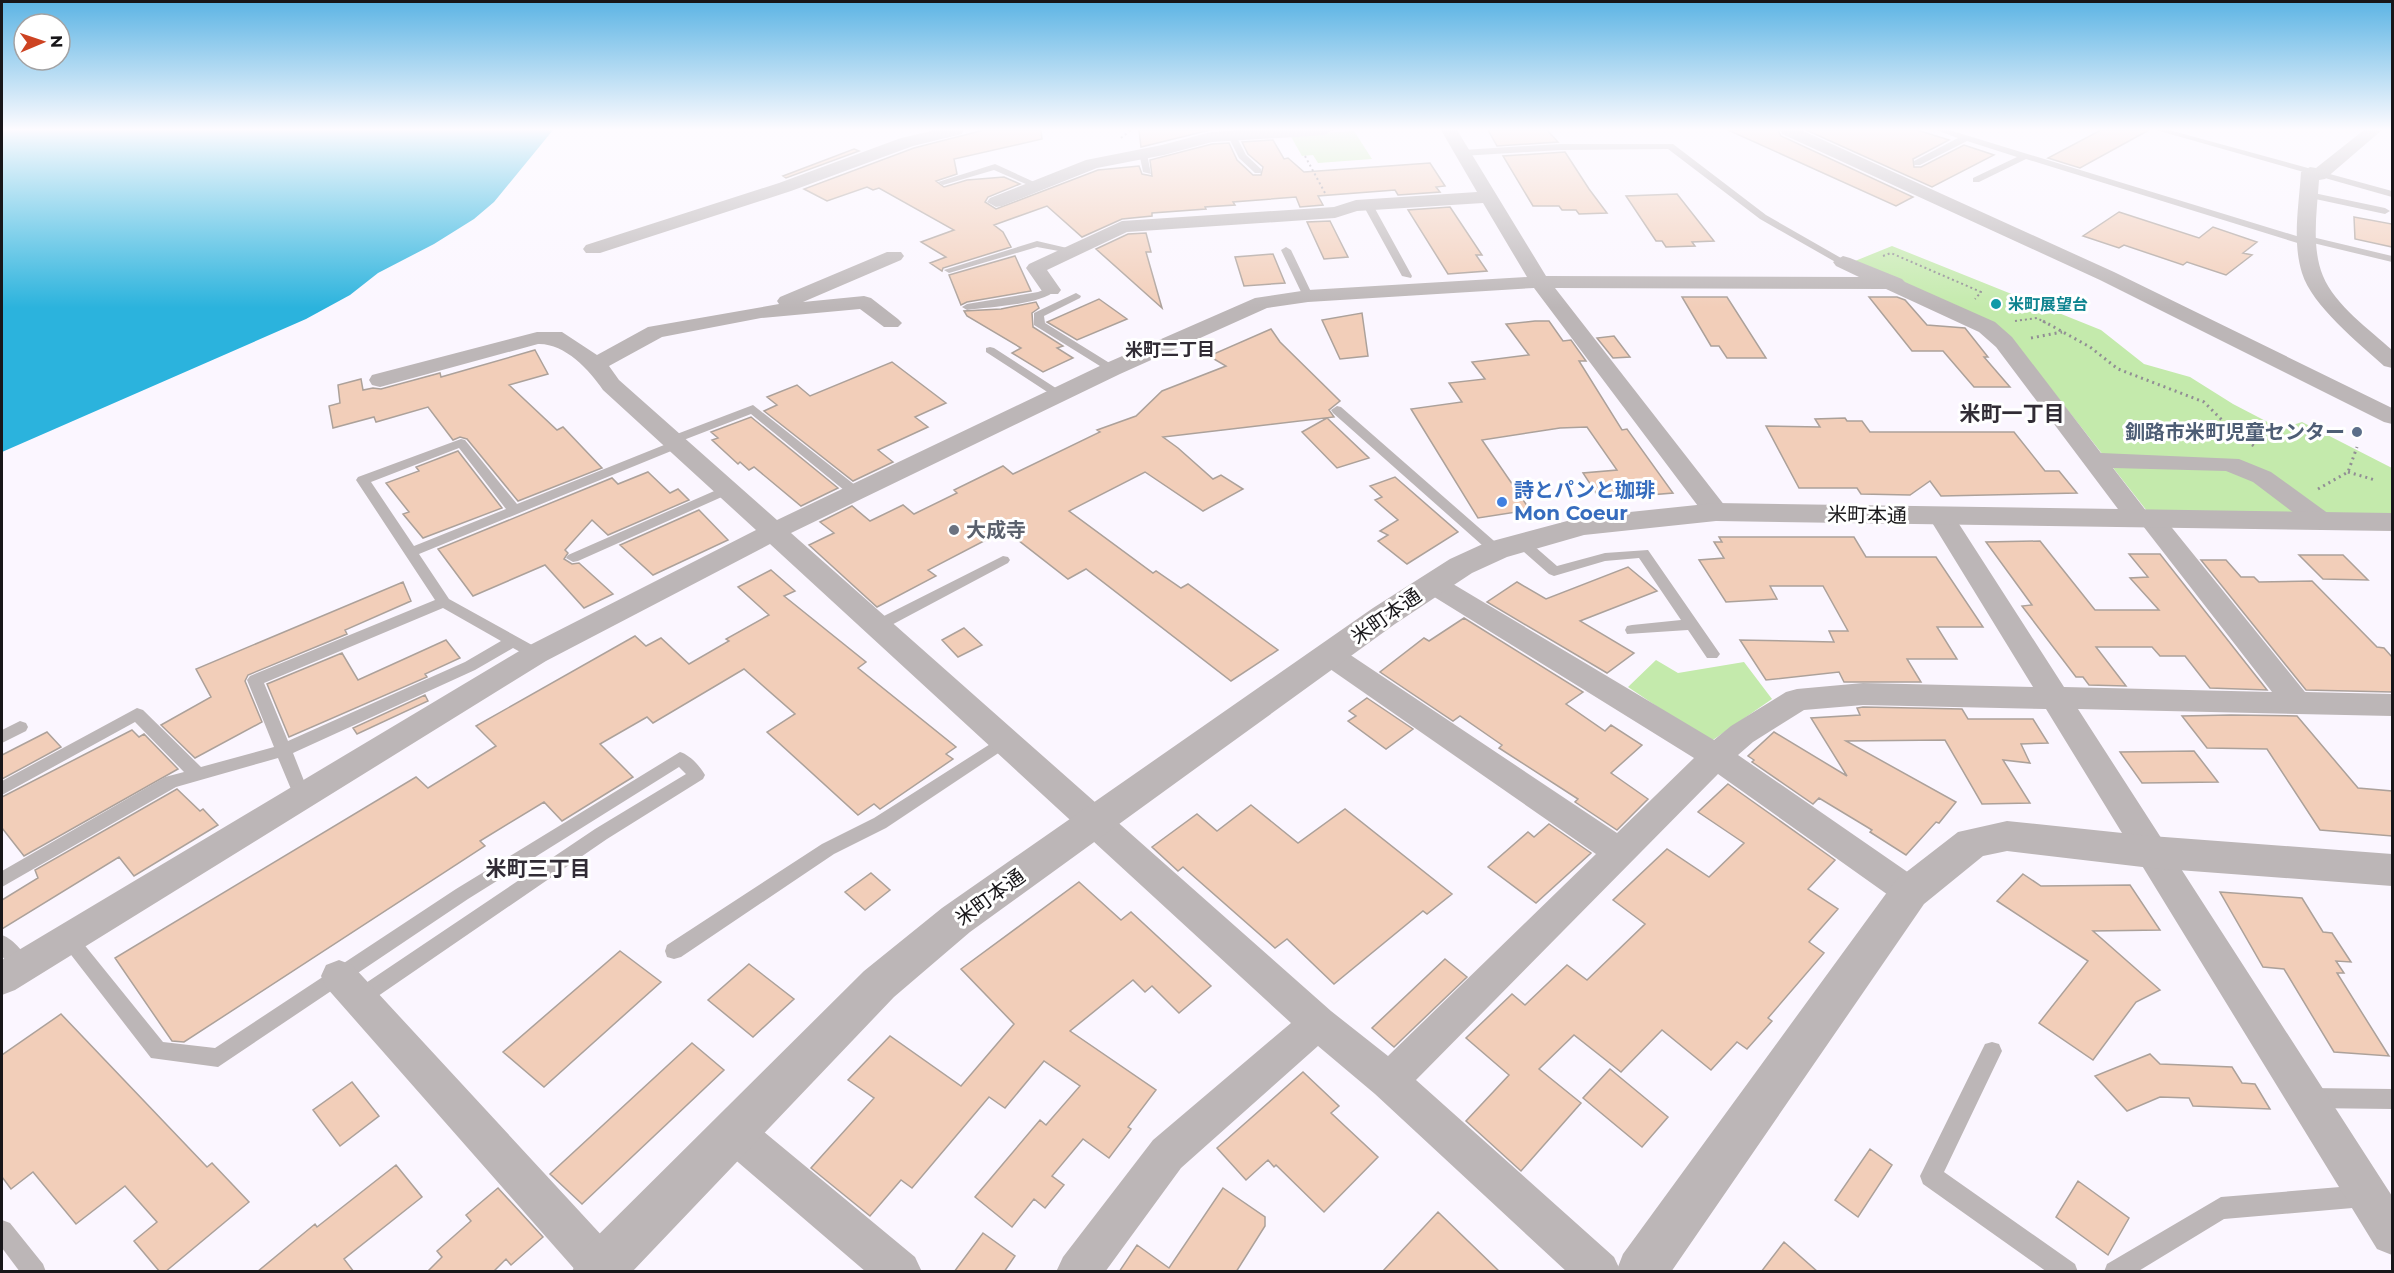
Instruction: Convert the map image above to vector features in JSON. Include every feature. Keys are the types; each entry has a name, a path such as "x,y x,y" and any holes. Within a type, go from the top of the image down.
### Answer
{"street":[{"path":"593,249 723,205 780,189"},
{"path":"996,202 1029,189"},
{"path":"1484,189 1540,282 1716,512"},
{"path":"1918,189 2107,276 2391,415"},
{"path":"2311,189 2308,241 2312,276 2346,319 2392,361"},
{"path":"1051,290 1035,268 1122,227 1335,212 1368,205 1488,196"},
{"path":"761,312 894,255"},
{"path":"1843,262 1895,283 1987,327 2004,342 2095,460 2297,703"},
{"path":"11,972 536,654 774,531 1112,369 1262,302 1308,296 1540,282 1895,283"},
{"path":"596,364 656,332 761,312 864,302 891,323"},
{"path":"380,380 537,338 554,336 596,364 611,385 1097,821 1318,1023 1389,1081 1599,1272"},
{"path":"2095,460 2230,464 2262,477 2320,520"},
{"name":"米町本通","path":"600,1269 732,1131 879,984 956,920 1433,584 1508,546 1582,526 1716,512 2380,522"},
{"path":"1941,516 2392,1234"},
{"path":"1433,584 1716,756 1910,892"},
{"path":"1330,655 1619,852"},
{"path":"1389,1081 1716,756 1742,734 1797,700 1863,694 2392,705"},
{"path":"1641,1272 1910,892 1972,843 2007,836 2151,852 2392,870"},
{"path":"349,987 600,1269"},
{"path":"1078,1272 1167,1154 1318,1023"},
{"path":"732,1131 900,1272"}],"lane":[{"path":"1727,189 1763,217 1843,262"},
{"path":"2137,189 2308,241 2392,259"},
{"path":"2374,189 2392,194"},
{"path":"2309,195 2385,211"},
{"path":"1368,205 1407,276"},
{"path":"950,270 1037,244 1075,251"},
{"path":"1287,250 1308,296"},
{"path":"967,307 1041,295 1051,290"},
{"path":"1076,296 1038,315 1040,325 1112,369"},
{"path":"990,350 1059,394"},
{"path":"412,552 753,409 855,492"},
{"path":"1336,410 1508,546 1554,571 1605,557 1643,553 1712,654"},
{"path":"514,510 461,443 363,480 444,602 536,654"},
{"path":"573,558 728,489"},
{"path":"879,625 1003,560"},
{"path":"302,796 255,680 444,602"},
{"path":"1632,630 1693,624"},
{"path":"2,880 171,782 196,773 284,750 470,666 513,641"},
{"path":"2,789 136,714 196,773"},
{"path":"2,736 20,726"},
{"path":"674,951 828,849 880,823 1006,740"},
{"path":"67,938 158,1051 218,1058 349,987 697,775 681,759 462,894 349,987"},
{"path":"2,943 11,972"},
{"path":"1992,1051 1931,1176 2067,1272"},
{"path":"2307,1098 2392,1098"},
{"path":"2115,1272 2221,1208 2368,1196"},
{"path":"2,1231 35,1272"}],"path":[{"path":"1323,189 1335,212"},
{"path":"1874,259 1891,253 1981,292 1969,307"},
{"path":"2005,322 2037,318 2091,347 2118,369 2204,402 2237,435 2262,452"},
{"path":"2025,339 2062,332"},
{"path":"2318,489 2348,472 2357,447"},
{"path":"2348,472 2375,480"},
{"path":"2309,483 2380,522"}],"green space":[{"path":"1892,246 2101,330 2144,364 2190,377 2233,404 2281,429 2302,422 2392,468 2392,517 2147,511 2012,339 1855,261"},
{"path":"1656,660 1678,673 1744,662 1772,699 1710,742 1628,687"}],"water":[{"path":"2,189 504,189 494,202 474,219 434,244 378,273 350,295 306,319 2,452"}],"building":[{"path":"805,189 860,189 827,201"},
{"path":"882,189 1007,189 988,197 985,202 996,209 1047,189 1438,189 1440,192 1398,195 1395,190 1318,196 1323,205 1300,207 1296,197 1233,202 1235,205 1152,213 1152,216 1122,219 1082,237 1047,206 994,225 1003,232 1011,247 943,268 942,271 930,263 946,257 921,242 954,230"},
{"path":"1523,189 1589,189 1607,213 1579,214 1576,210 1562,210 1559,206 1533,206"},
{"path":"1859,189 1897,189 1913,197 1896,206"},
{"path":"1677,194 1714,241 1692,242 1695,246 1666,247 1662,241 1656,241 1626,196"},
{"path":"1450,207 1482,255 1476,255 1487,271 1448,274 1408,210"},
{"path":"2119,212 2199,238 2213,227 2257,242 2243,253 2252,255 2226,275 2187,262 2183,265 2124,245 2119,248 2083,236"},
{"path":"2354,217 2392,224 2392,247 2355,239"},
{"path":"1330,221 1348,257 1324,259 1307,222"},
{"path":"1146,233 1151,252 1146,252 1162,308 1096,249 1128,234"},
{"path":"1273,254 1285,283 1244,286 1235,257"},
{"path":"1015,256 1031,291 961,305 949,275"},
{"path":"1682,297 1727,297 1766,358 1727,358 1719,346 1711,346"},
{"path":"1869,297 1897,297 1905,300 1927,325 1965,328 1988,357 1984,357 2010,387 1974,387 1943,351 1912,351"},
{"path":"1099,299 1127,319 1077,340 1047,322"},
{"path":"1036,302 1039,308 1032,313 1033,327 1063,346 1057,348 1073,358 1043,372 1012,353 1021,348 967,316 964,311 1001,309"},
{"path":"1362,313 1368,356 1340,359 1322,320"},
{"path":"1549,321 1563,341 1571,340 1586,361 1579,361 1622,430 1627,429 1673,493 1600,499 1583,473 1617,470 1587,427 1560,428 1482,440 1530,510 1478,518 1411,409 1462,402 1449,383 1485,379 1472,362 1529,355 1506,324"},
{"path":"1271,329 1280,342 1340,401 1329,410 1334,417 1163,437 1213,479 1221,475 1243,489 1203,511 1145,472 1069,511 1153,573 1156,571 1181,588 1188,584 1278,650 1231,681 1086,569 1068,579 1005,530 928,570 936,576 877,607 809,545 834,533 820,522 852,506 870,521 903,505 914,514 957,493 954,490 1003,466 1013,474 1100,432 1097,430 1136,416 1162,391 1226,366 1209,356"},
{"path":"1614,336 1630,357 1613,358 1597,338"},
{"path":"535,350 548,374 509,385 557,430 563,427 602,468 518,501 467,439 460,437 453,440 428,407 376,422 374,417 333,428 329,406 340,403 338,385 361,379 363,390 381,389 440,373 441,377"},
{"path":"892,362 946,403 915,417 928,427 878,450 893,462 853,481 764,411 777,405 767,397 797,385 810,396"},
{"path":"751,417 838,488 801,506 754,467 749,470 740,462 738,464 712,440 718,438 711,432"},
{"path":"1327,418 1369,458 1337,468 1302,432"},
{"path":"1845,418 1847,421 1862,421 1870,432 2014,432 2045,471 2059,471 2077,493 1941,496 1930,481 1910,495 1861,494 1857,488 1799,488 1766,426 1820,427 1815,419"},
{"path":"458,451 502,508 423,538 403,514 409,512 386,483 419,471 416,467"},
{"path":"648,472 670,493 678,489 689,500 608,535 592,520 565,550 568,553 564,559 572,564 579,563 613,594 584,608 545,565 473,596 438,549 612,478 618,484"},
{"path":"1395,477 1458,532 1407,564 1378,541 1388,535 1380,531 1398,520 1375,500 1382,497 1370,486"},
{"path":"699,510 728,540 653,575 620,545"},
{"path":"1719,537 1854,537 1866,557 1936,557 1983,627 1937,627 1957,659 1907,659 1921,682 1844,682 1839,672 1766,680 1740,640 1834,642 1829,631 1848,631 1823,586 1770,586 1777,599 1726,602 1699,560 1724,558 1714,542 1722,542"},
{"path":"2040,541 2095,610 2159,610 2130,578 2148,577 2129,554 2160,554 2267,690 2210,688 2185,656 2160,656 2152,647 2096,647 2126,686 2089,685 2083,677 2076,677 2022,606 2032,605 1986,542"},
{"path":"2299,555 2343,555 2368,580 2323,579"},
{"path":"2201,560 2226,560 2241,577 2254,577 2259,582 2312,581 2377,647 2384,648 2392,657 2392,692 2306,690"},
{"path":"1628,567 1657,591 1580,621 1634,653 1607,673 1487,602 1517,582 1546,599"},
{"path":"771,570 795,591 784,596 866,662 858,668 956,747 946,754 953,759 880,809 874,804 858,815 767,732 795,714 744,669 653,723 647,717 600,744 633,777 562,821 544,802 480,841 485,846 184,1042 172,1041 115,958 416,777 428,788 496,746 476,726 635,636 646,646 661,638 689,664 729,641 726,639 769,615 738,587"},
{"path":"403,582 411,601 345,630 347,634 248,675 245,681 262,722 195,758 161,725 211,697 196,669"},
{"path":"1464,618 1583,692 1566,704 1605,731 1611,725 1642,745 1611,773 1648,799 1617,830 1575,802 1578,799 1499,748 1502,745 1460,716 1453,721 1380,672 1424,638 1429,641"},
{"path":"964,628 982,645 958,657 942,640"},
{"path":"446,640 460,658 425,674 427,677 289,737 267,684 342,653 358,680"},
{"path":"425,695 428,701 357,734 353,728"},
{"path":"1367,698 1413,729 1386,749 1348,721 1356,716 1349,711"},
{"path":"1857,708 1962,709 1968,719 2033,719 2048,743 2021,744 2030,763 2003,760 2030,803 1982,804 1945,740 1846,741 1956,802 1939,823 1936,822 1906,855 1870,832 1872,830 1819,798 1813,804 1752,762 1754,760 1748,756 1774,732 1847,776 1811,718 1860,715"},
{"path":"2182,716 2297,716 2358,788 2392,791 2392,836 2320,830 2267,749 2207,748"},
{"path":"132,730 139,737 144,734 178,769 24,856 2,828 2,797"},
{"path":"47,732 61,747 2,779 2,755"},
{"path":"2194,751 2218,782 2142,783 2120,752"},
{"path":"1728,784 1835,860 1808,889 1838,909 1809,942 1824,953 1768,1018 1772,1021 1747,1049 1737,1042 1711,1070 1662,1030 1621,1072 1574,1035 1539,1069 1581,1103 1521,1171 1466,1121 1509,1075 1466,1038 1512,994 1525,1005 1567,965 1587,980 1645,924 1613,900 1667,849 1709,877 1744,843 1698,812"},
{"path":"177,789 200,811 203,809 218,825 134,876 119,857 2,929 2,900 38,878 35,870"},
{"path":"1251,805 1298,843 1345,809 1452,894 1427,914 1423,911 1334,984 1287,939 1275,948 1183,867 1178,871 1152,847 1197,814 1217,831"},
{"path":"1549,824 1591,853 1536,903 1488,867 1528,832 1534,837"},
{"path":"871,873 890,890 865,910 845,892"},
{"path":"2023,874 2041,886 2130,885 2160,930 2093,931 2160,990 2136,1002 2093,1060 2039,1023 2088,961 1997,901"},
{"path":"1079,882 1121,920 1131,912 1211,986 1179,1013 1152,986 1145,992 1133,980 1070,1031 1156,1090 1128,1127 1131,1129 1109,1158 1083,1139 1052,1176 1064,1185 1045,1208 1034,1199 1012,1227 975,1197 1040,1120 1046,1125 1080,1086 1044,1061 1005,1108 989,1097 912,1188 901,1180 870,1216 811,1168 874,1098 848,1080 890,1036 961,1086 1014,1024 961,969"},
{"path":"2220,892 2302,898 2323,932 2332,933 2351,962 2336,961 2344,973 2337,973 2389,1056 2334,1052 2284,969 2263,967"},
{"path":"620,951 661,982 544,1087 503,1052"},
{"path":"1445,959 1467,977 1394,1047 1372,1028"},
{"path":"749,964 794,999 753,1037 708,1000"},
{"path":"61,1014 207,1167 212,1163 249,1202 165,1272 160,1272 134,1241 157,1222 125,1186 76,1224 33,1172 11,1189 2,1177 2,1055"},
{"path":"692,1043 724,1070 582,1204 550,1174"},
{"path":"2150,1054 2160,1064 2232,1067 2242,1083 2255,1084 2270,1109 2193,1106 2189,1098 2160,1097 2127,1111 2095,1076"},
{"path":"1610,1069 1668,1117 1642,1147 1583,1098"},
{"path":"1303,1072 1339,1106 1331,1113 1378,1157 1324,1212 1268,1160 1246,1180 1217,1148"},
{"path":"352,1082 379,1116 340,1146 313,1110"},
{"path":"1870,1149 1892,1165 1858,1217 1835,1200"},
{"path":"396,1165 422,1197 344,1259 354,1272 257,1272 315,1224 317,1227"},
{"path":"2078,1181 2129,1218 2108,1255 2056,1217"},
{"path":"498,1188 543,1237 511,1265 506,1259 493,1272 427,1272 442,1257 437,1251 471,1221 466,1215"},
{"path":"1223,1188 1265,1217 1265,1226 1236,1272 1119,1272 1137,1245 1169,1268"},
{"path":"1438,1212 1500,1272 1382,1272"},
{"path":"983,1233 1015,1256 1004,1272 954,1272"},
{"path":"1784,1242 1818,1272 1761,1272"}],"place":[{"name":"米町展望台","path":"1996,304"},
{"name":"釧路市米町児童センター","path":"2357,432"},
{"name":"詩とパンと珈琲 Mon Coeur","path":"1502,502"},
{"name":"大成寺","path":"954,530"}],"district":[{"name":"米町二丁目","path":"1170,350"},
{"name":"米町一丁目","path":"2012,414"},
{"name":"米町三丁目","path":"538,869"}]}
